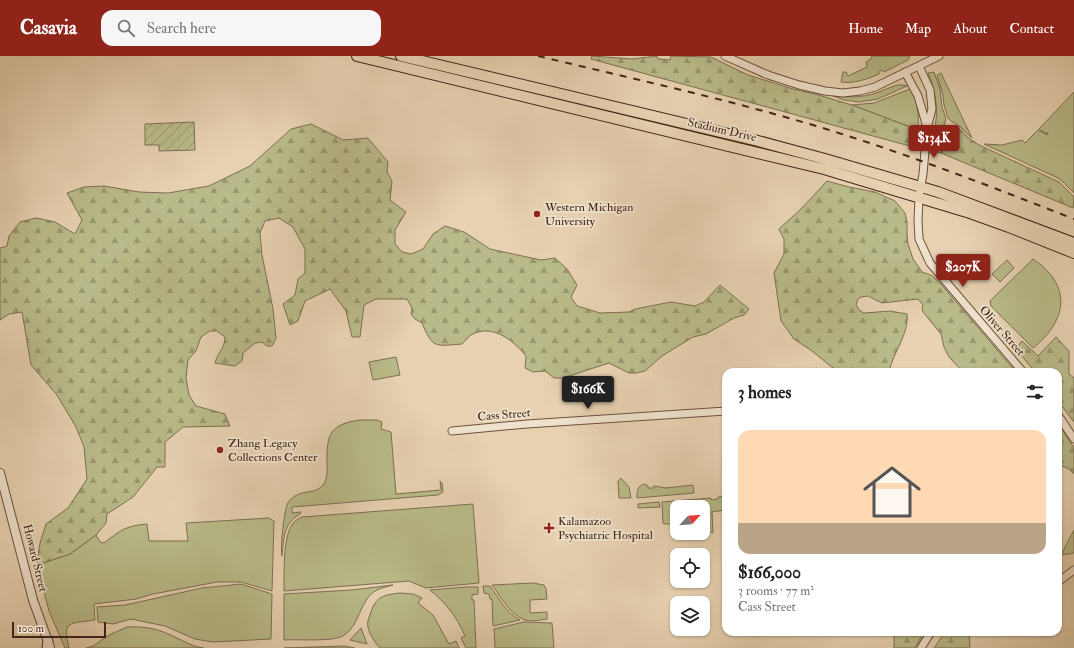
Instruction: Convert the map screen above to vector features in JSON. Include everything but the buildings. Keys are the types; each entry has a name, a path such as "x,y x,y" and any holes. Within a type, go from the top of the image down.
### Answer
{"main road":[{"name":"Stadium Drive","path":"357,56 801,162 919,197 1009,227 1074,253"},
{"name":"Stadium Drive","path":"401,56 782,148 938,192 1074,243"}],"street":[{"path":"725,56 768,75 800,85 835,93 875,87 939,56"},
{"name":"Oliver Street","path":"919,66 932,99 932,109 927,128 923,174 919,197 919,239 927,258 1020,368"},
{"name":"Oliver Street","path":"905,72 918,96 927,128"},
{"name":"Cass Street","path":"452,431 527,424 722,411"},
{"path":"1062,421 1074,439"},
{"name":"Howard Street","path":"0,472 33,600 48,646"},
{"path":"1062,579 1074,570"},
{"path":"921,648 928,636"}],"green space":[{"path":"592,56 632,59 657,56 658,59 670,60 671,56 711,57 748,75 852,105 918,130 917,148 591,59"},
{"path":"871,56 910,56 908,60 884,72 882,70 879,74 870,78 855,82 841,82 843,72 846,72 848,76 867,67 866,62 872,58"},
{"path":"934,72 940,89 942,107 946,119 944,125 940,128 931,145 929,153 933,135 936,125 936,102 928,73"},
{"path":"941,73 972,138 948,118 937,75"},
{"path":"897,85 907,86 878,99 859,102 844,100 828,94 858,97 870,95"},
{"path":"910,89 915,98 917,108 918,130 852,105 874,103"},
{"path":"1074,92 1074,193 1058,178 984,144 1002,145 1022,140 1025,143 1038,130 1047,135 1048,132 1047,134 1039,129"},
{"path":"194,122 195,150 159,151 159,145 145,145 145,124"},
{"path":"311,124 343,140 368,138 388,162 387,172 392,181 390,200 406,212 395,230 395,244 402,252 411,254 423,249 433,234 445,226 464,232 490,249 541,260 555,258 567,269 577,285 571,297 577,306 600,313 629,312 635,309 671,302 695,306 704,302 720,285 749,309 744,315 734,318 706,334 693,337 662,356 645,371 629,373 609,363 563,378 554,378 545,371 533,372 525,368 526,356 521,350 502,335 494,332 479,332 471,335 462,344 440,345 432,342 422,323 415,319 411,314 412,308 407,299 376,299 364,305 360,337 352,337 346,311 330,289 305,301 298,321 290,325 283,304 295,295 298,279 305,273 305,249 293,227 279,218 265,221 260,233 262,255 273,309 276,338 272,346 267,346 262,342 255,343 243,353 242,361 235,366 215,363 224,344 225,337 217,331 210,331 201,337 196,351 188,360 186,378 189,395 196,406 225,414 230,426 183,427 165,442 165,467 157,467 133,497 107,514 106,523 96,535 70,554 37,565 40,543 46,524 68,508 87,479 84,447 76,427 57,395 31,365 22,312 9,314 0,320 0,248 7,246 9,236 20,222 36,218 55,222 75,234 82,220 67,193 84,187 104,186 139,192 168,193 209,186 250,166 291,129"},
{"path":"946,127 958,128 979,145 1059,182 1074,197 1073,208 941,153 947,140 939,136"},
{"path":"939,136 947,140 941,153 932,150"},
{"path":"827,181 875,192 895,201 905,213 908,244 913,259 922,272 931,275 940,283 1013,368 959,368 949,357 944,347 941,334 923,312 923,305 918,299 882,303 868,296 858,299 856,305 860,311 864,313 890,311 907,314 906,329 890,368 833,368 794,339 781,321 774,273 784,254 784,239 779,229 802,208"},
{"path":"1033,259 1046,269 1054,280 1059,291 1061,303 1059,314 1053,326 1045,337 1033,348 991,306 990,301"},
{"path":"1007,260 1014,268 1000,282 992,274"},
{"path":"1056,337 1069,351 1069,374 1074,378 1074,422 1062,406 1062,368 1032,368 1016,349 1022,341 1038,356"},
{"path":"396,357 400,375 373,380 369,362"},
{"path":"360,420 377,420 382,422 381,429 391,432 396,494 441,490 440,481 442,483 443,492 438,495 292,507 292,513 301,512 290,522 287,527 284,537 282,556 284,523 288,502 298,494 317,490 323,485 327,474 329,438 336,428 342,424"},
{"path":"1062,429 1074,448 1074,474 1069,469 1062,466"},
{"path":"621,478 629,487 631,498 619,498 618,481"},
{"path":"645,484 648,488 654,488 654,486 666,488 693,485 694,493 637,498 637,491 639,487"},
{"path":"722,496 722,510 712,512 713,533 710,532 710,500 686,500 711,498 711,500 718,499 718,497"},
{"path":"670,501 670,524 663,523 662,502"},
{"path":"659,502 660,507 638,508 638,504"},
{"path":"473,504 479,583 426,588 409,581 284,591 287,538 293,524 296,520 302,517"},
{"path":"269,518 274,521 272,591 241,582 217,582 153,594 136,599 94,604 95,620 70,625 67,632 69,648 65,648 49,611 37,565 70,554 96,535 100,542 104,543 128,527 147,524 149,541 188,541 186,523"},
{"path":"1074,530 1074,553 1062,555"},
{"path":"533,583 544,585 547,599 530,600 530,613 547,612 547,619 530,621 520,618 510,610 492,585"},
{"path":"241,584 272,594 271,639 213,642 195,639 165,626 131,619 113,624 98,622 97,607 125,605 202,588"},
{"path":"393,585 377,590 370,595 362,607 353,626 349,632 343,636 323,640 284,640 284,594 352,590"},
{"path":"483,586 490,586 507,609 520,620 493,626 492,599 490,599 489,594 484,593"},
{"path":"478,587 478,594 472,595 472,600 474,600 476,648 466,648 461,638 465,636 455,617 446,605 430,590"},
{"path":"400,593 413,594 422,598 418,603 433,615 449,644 456,641 459,648 380,648 369,632 368,621 372,609 374,604 380,598"},
{"path":"524,622 552,623 554,648 495,648 494,629"},
{"path":"127,627 141,627 159,630 193,645 204,648 86,648 93,646 109,635"},
{"path":"361,628 367,644 350,640"},
{"path":"894,636 922,636 915,648 894,648"},
{"path":"942,636 969,636 970,648 934,648"},
{"path":"344,646 355,648 284,648"}],"railway":[{"path":"538,56 718,99 790,118 920,160 1074,219"}],"place":[{"name":"Western Michigan University","path":"537,214"},
{"name":"Zhang Legacy Collections Center","path":"220,450"},
{"name":"Kalamazoo Psychiatric Hospital","path":"549,528"}]}
